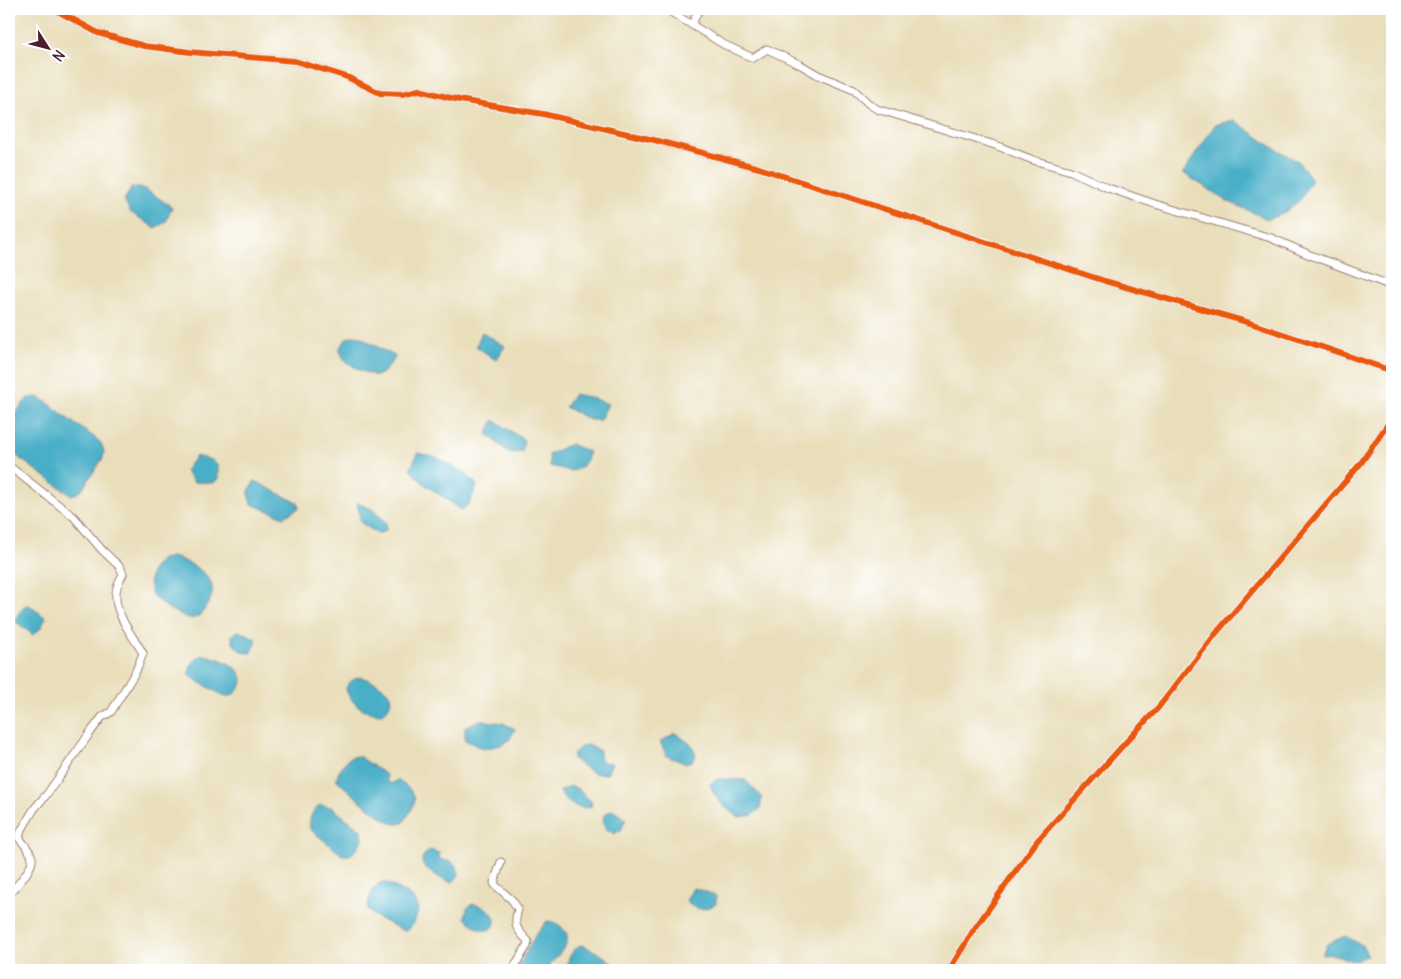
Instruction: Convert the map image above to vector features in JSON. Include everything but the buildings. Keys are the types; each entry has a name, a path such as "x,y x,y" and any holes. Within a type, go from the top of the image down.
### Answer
{"street":[{"path":"54,9 98,33 144,46 296,61 347,77 380,93 402,94 419,90 459,100 543,114 658,141 759,168 1095,278 1250,323 1392,371"},
{"path":"666,9 724,44 753,58 767,49 818,75 854,90 877,109 995,145 1033,160 1071,171 1108,188 1155,204 1271,238 1392,286"},
{"path":"692,25 700,9"},
{"path":"949,970 973,931 1038,842 1158,708 1218,631 1361,463 1392,418"},
{"path":"9,466 74,517 102,550 120,567 123,574 116,591 117,604 121,615 143,653 136,671 111,712 102,717 90,732 34,810 21,832 19,838 33,861 29,870 9,895"},
{"path":"501,862 494,883 518,908 516,927 528,941 527,946 512,970"}],"water":[{"path":"1234,120 1271,146 1299,162 1312,179 1301,199 1281,215 1267,219 1227,201 1183,173 1215,125"},
{"path":"132,187 145,189 172,207 166,222 155,228 130,212 124,200"},
{"path":"482,332 505,346 497,359 494,359 476,346"},
{"path":"357,335 396,357 384,372 376,376 359,370 345,361 339,349 347,338"},
{"path":"574,394 608,404 600,420 590,420 565,407"},
{"path":"37,397 47,402 101,443 104,451 103,458 80,492 71,495 19,458 9,448 9,424 28,398"},
{"path":"494,420 524,440 522,452 509,453 487,434"},
{"path":"571,444 589,452 583,466 571,471 550,466 549,454"},
{"path":"418,453 436,457 465,473 477,485 469,504 462,510 423,483 410,469"},
{"path":"196,456 212,460 218,466 218,479 213,483 194,482 185,471"},
{"path":"255,481 298,503 299,508 284,517 251,504 249,492"},
{"path":"357,503 372,509 386,522 386,530 378,534 361,523"},
{"path":"172,557 197,568 210,580 212,596 203,611 194,618 185,617 173,611 154,597 150,588 149,583 152,570 160,561"},
{"path":"26,605 29,605 46,618 40,629 33,635 15,621"},
{"path":"238,631 256,639 256,644 251,653 241,651 233,643 232,636"},
{"path":"202,655 222,660 240,673 242,679 237,692 230,696 224,695 200,683 189,673 192,664"},
{"path":"360,677 374,682 390,695 391,701 382,714 370,712 359,707 350,698 346,688 352,681"},
{"path":"479,720 503,723 515,729 510,739 501,745 483,749 465,740 465,727"},
{"path":"675,733 692,745 696,756 692,761 684,763 667,756 660,742"},
{"path":"588,745 600,751 599,758 604,762 612,763 607,774 593,773 574,760 572,755 582,746"},
{"path":"351,757 360,757 385,774 386,780 391,784 397,780 405,785 413,794 414,804 403,823 395,824 389,822 373,811 336,779 341,768"},
{"path":"718,779 745,780 762,797 760,809 752,815 739,817 729,810 721,804 712,790 710,784"},
{"path":"571,786 578,789 592,802 591,807 586,808 572,805 565,799 560,791"},
{"path":"320,805 331,807 362,831 363,839 350,855 342,855 310,829 311,816"},
{"path":"612,810 626,819 621,830 614,834 606,829 603,822 604,815"},
{"path":"430,850 439,853 439,859 452,862 457,866 459,875 453,882 441,878 424,866 423,857"},
{"path":"384,882 406,893 413,898 417,905 416,918 412,925 404,931 380,919 368,910 372,891 378,884"},
{"path":"693,888 716,896 716,904 700,909 690,904 686,901"},
{"path":"473,904 484,907 491,913 495,919 491,929 485,930 476,927 465,918 467,908"},
{"path":"547,921 561,926 567,935 567,940 562,950 548,970 516,970 535,936"},
{"path":"1345,936 1362,945 1368,955 1354,960 1322,954 1327,944"},
{"path":"580,945 606,958 613,964 614,970 570,970 568,960 574,950"}],"cycle path":[{"path":"54,9 98,33 144,46 295,61 347,77 380,93 402,94 419,90 459,100 543,114 658,141 759,168 1105,281 1250,323 1392,371"},
{"path":"949,970 973,931 1037,841 1158,708 1218,631 1361,463 1392,418"}]}
